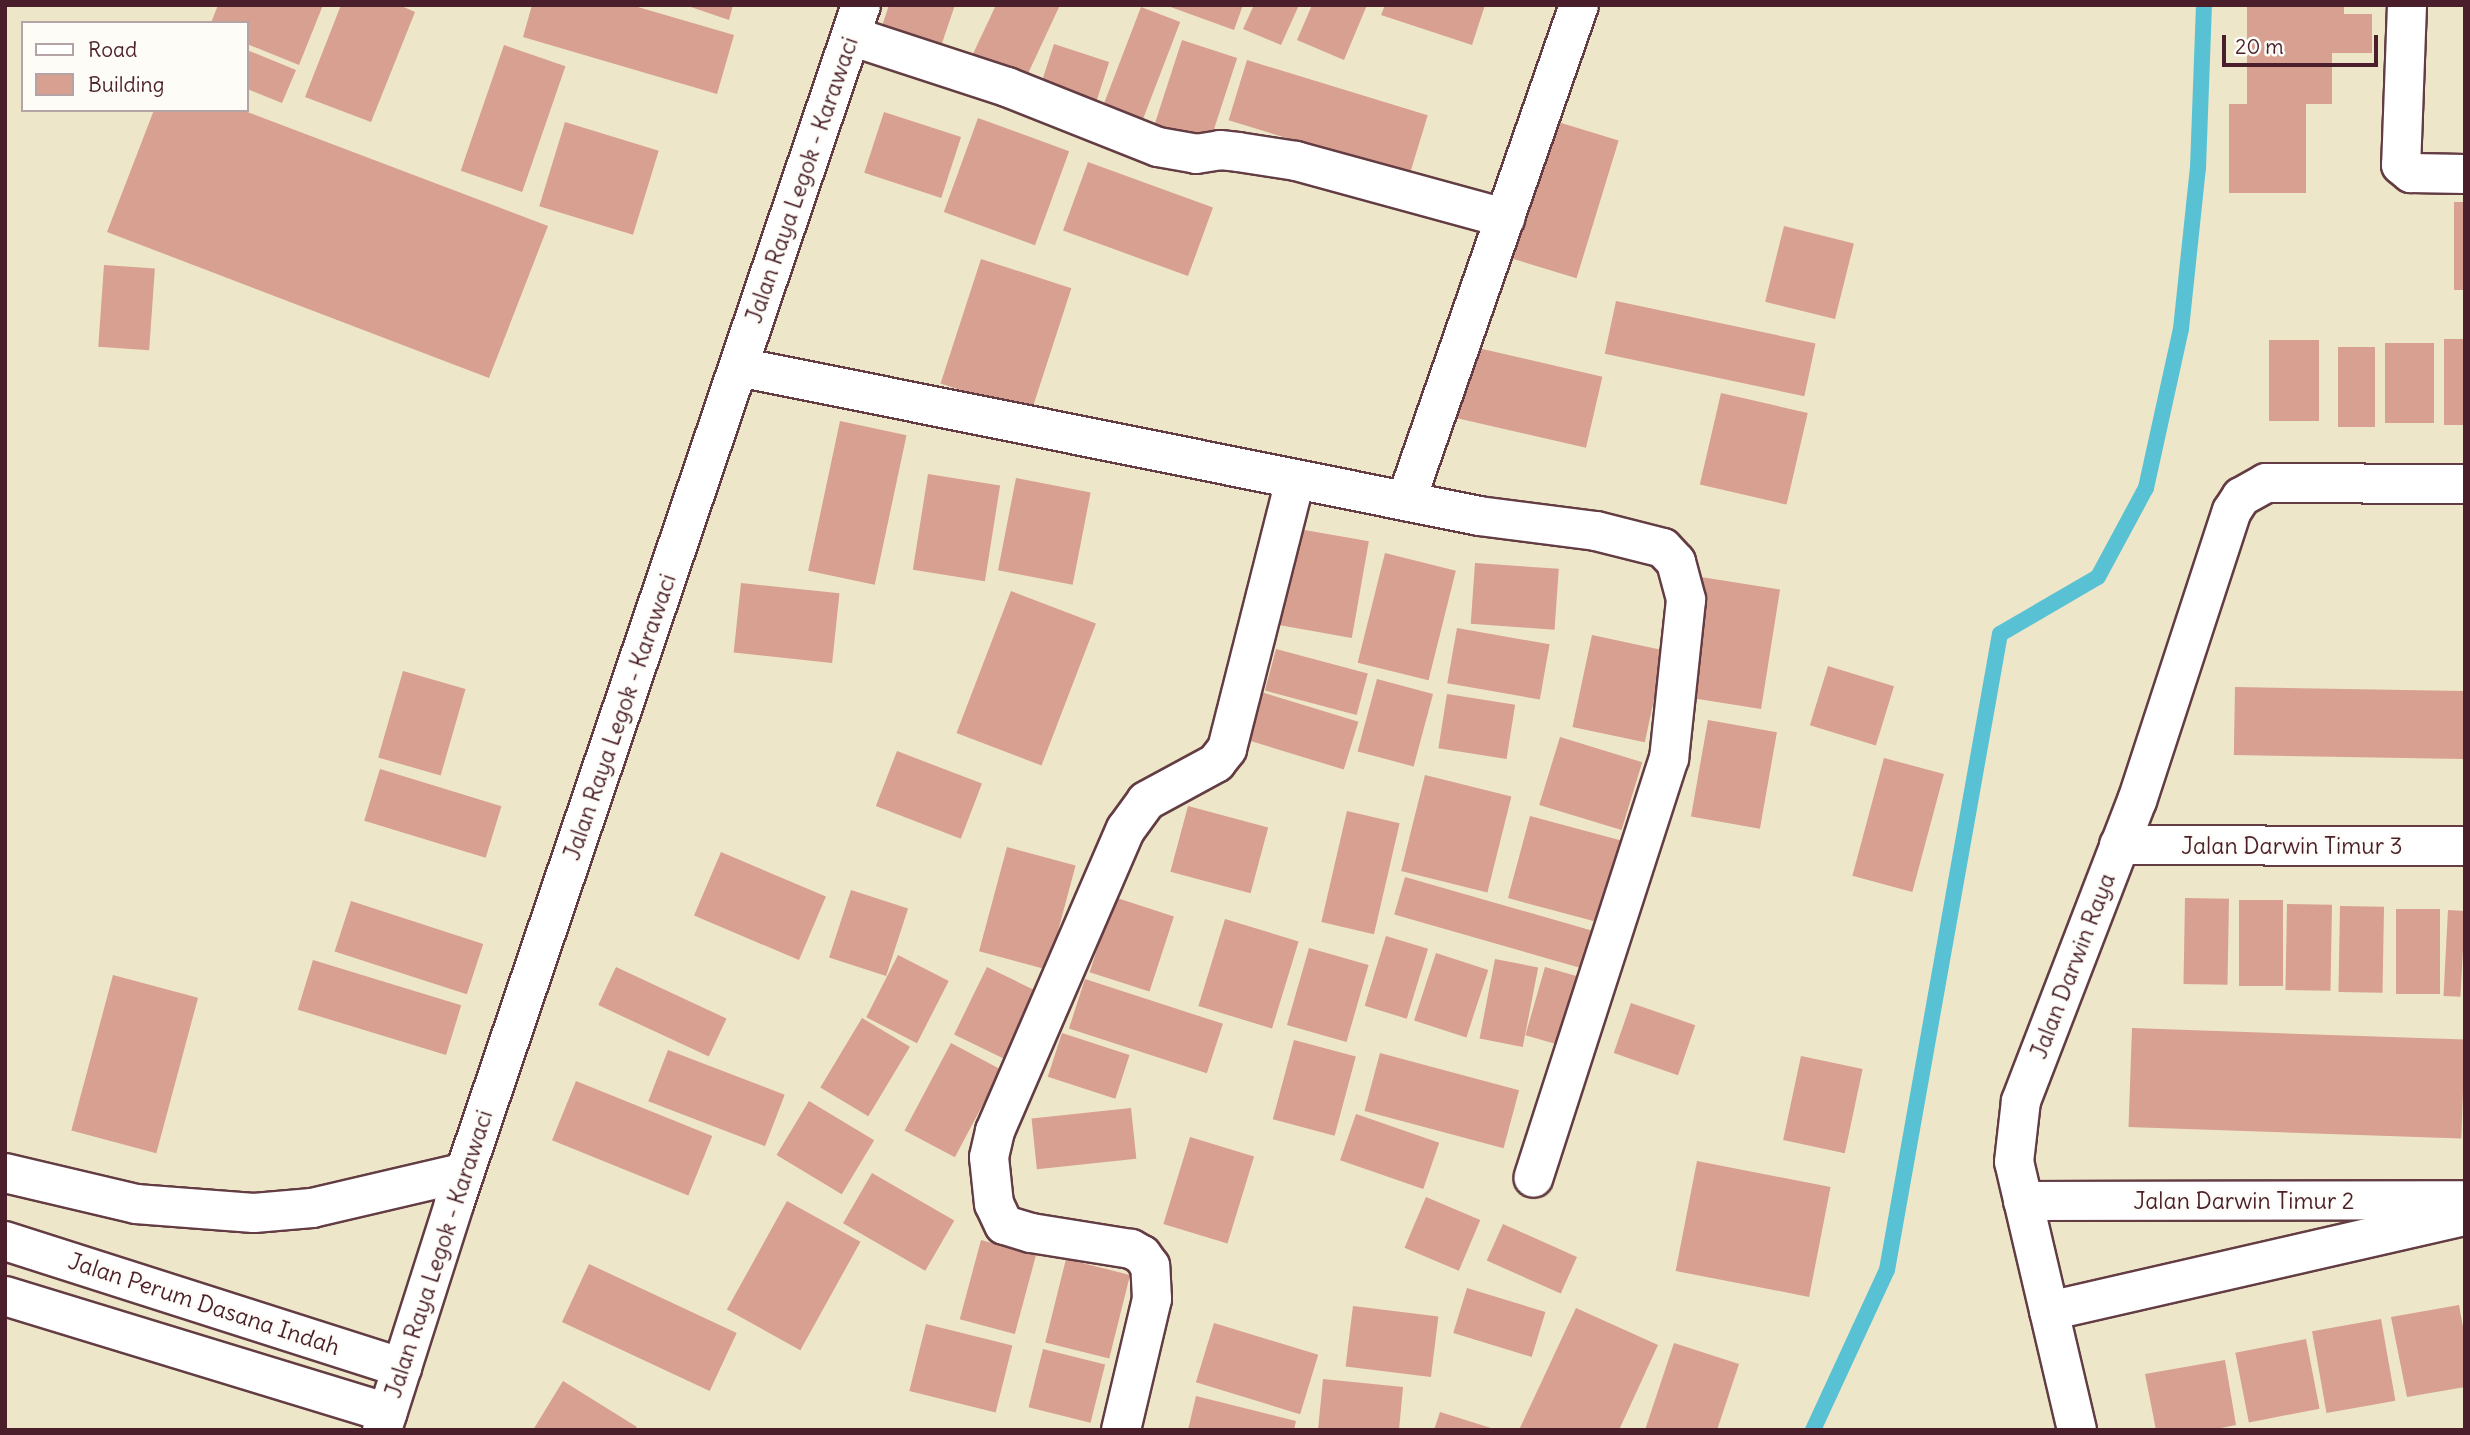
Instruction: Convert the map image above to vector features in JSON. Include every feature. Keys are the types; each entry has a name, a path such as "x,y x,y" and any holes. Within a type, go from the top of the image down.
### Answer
{"street":[{"path":"1406,501 1579,5"},
{"path":"2407,5 2401,165 2411,173 2465,174"},
{"path":"856,21 1007,87 1158,147 1196,154 1220,150 1296,161 1505,218"},
{"name":"Jalan Raya Legok - Karawaci","path":"384,1421 465,1171 856,21"},
{"path":"739,367 1479,516 1596,531 1662,548 1675,562 1686,600 1670,758 1533,1178"},
{"path":"1121,1430 1152,1299 1150,1266 1142,1255 1131,1249 1031,1233 1004,1225 993,1203 989,1157 995,1131 1126,829 1146,801 1216,763 1227,750 1295,480"},
{"name":"Jalan Darwin Raya","path":"2077,1430 2014,1162 2021,1101 2119,845 2232,511 2241,497 2266,483 2465,484"},
{"name":"Jalan Darwin Timur 3","path":"2119,845 2465,846"},
{"path":"5,1173 136,1204 254,1213 312,1208 465,1171"},
{"name":"Jalan Darwin Timur 2","path":"2023,1201 2465,1200"},
{"name":"Jalan Darwin Timur 2","path":"2049,1311 2465,1215"},
{"name":"Jalan Perum Dasana Indah","path":"5,1241 402,1368"},
{"path":"5,1296 384,1421"}],"building":[{"path":"218,5 323,5 299,65 248,44 248,21 212,21"},
{"path":"341,5 399,5 415,12 371,122 305,97"},
{"path":"532,5 631,5 734,35 717,94 523,37"},
{"path":"685,5 733,5 729,20"},
{"path":"889,5 955,5 940,49 881,29"},
{"path":"996,5 1060,5 1025,80 972,56"},
{"path":"1165,5 1243,5 1234,30"},
{"path":"1254,5 1299,5 1281,45 1243,29"},
{"path":"1312,5 1367,5 1344,60 1297,40"},
{"path":"1385,5 1485,5 1472,45 1381,15"},
{"path":"2247,5 2344,5 2344,14 2372,14 2372,53 2332,53 2332,104 2306,104 2306,193 2229,193 2229,104 2247,104"},
{"path":"1141,7 1180,22 1141,125 1102,110"},
{"path":"1182,40 1237,58 1210,143 1154,125"},
{"path":"1054,44 1109,62 1095,106 1040,88"},
{"path":"504,45 565,66 522,192 461,171"},
{"path":"248,50 296,70 282,103 248,89"},
{"path":"1247,60 1428,115 1409,176 1229,120"},
{"path":"153,112 247,112 548,226 489,378 107,232"},
{"path":"884,112 961,137 941,198 864,173"},
{"path":"978,118 1069,151 1035,245 944,212"},
{"path":"1545,118 1619,141 1577,278 1503,256"},
{"path":"565,122 659,151 633,235 539,206"},
{"path":"1088,162 1213,207 1188,276 1063,231"},
{"path":"2454,202 2465,202 2465,290 2454,290"},
{"path":"1784,226 1854,243 1835,319 1765,302"},
{"path":"981,259 1071,288 1031,413 941,384"},
{"path":"104,265 155,269 149,350 98,347"},
{"path":"1616,301 1816,343 1804,396 1605,354"},
{"path":"2444,339 2465,339 2465,425 2444,425"},
{"path":"2269,340 2319,340 2319,421 2269,421"},
{"path":"2385,343 2434,343 2434,423 2385,423"},
{"path":"1465,345 1602,377 1586,448 1449,416"},
{"path":"2338,347 2375,347 2375,427 2338,427"},
{"path":"1721,393 1808,413 1787,505 1700,485"},
{"path":"840,421 907,435 875,585 808,571"},
{"path":"928,474 1000,485 985,581 913,570"},
{"path":"1016,478 1091,493 1073,585 998,570"},
{"path":"1293,528 1369,541 1352,638 1276,625"},
{"path":"1385,553 1456,571 1428,680 1358,663"},
{"path":"1475,563 1559,569 1555,630 1471,624"},
{"path":"1701,577 1780,590 1761,709 1682,697"},
{"path":"741,583 839,593 832,663 734,653"},
{"path":"1011,591 1096,624 1041,766 957,733"},
{"path":"1457,628 1550,644 1540,699 1447,683"},
{"path":"1592,635 1664,650 1645,742 1572,727"},
{"path":"1276,649 1368,674 1357,715 1265,691"},
{"path":"1828,666 1894,686 1876,745 1810,725"},
{"path":"403,671 465,689 441,775 378,758"},
{"path":"1377,679 1433,694 1414,766 1358,751"},
{"path":"2235,687 2465,691 2464,759 2234,755"},
{"path":"1258,691 1358,722 1344,770 1243,739"},
{"path":"1447,694 1515,705 1507,759 1438,748"},
{"path":"1708,720 1777,732 1760,829 1691,817"},
{"path":"1560,737 1642,762 1621,830 1539,805"},
{"path":"897,751 982,784 961,839 876,806"},
{"path":"1884,758 1944,774 1912,892 1852,876"},
{"path":"380,769 501,806 486,858 364,821"},
{"path":"1425,775 1511,797 1487,893 1401,871"},
{"path":"1188,806 1268,827 1251,893 1170,872"},
{"path":"1347,811 1400,823 1374,934 1321,922"},
{"path":"1530,816 1631,843 1609,925 1508,898"},
{"path":"1007,847 1076,865 1048,970 979,951"},
{"path":"721,852 826,897 799,960 694,916"},
{"path":"1405,877 1601,933 1590,971 1394,914"},
{"path":"851,890 908,909 886,976 829,958"},
{"path":"1114,897 1174,916 1150,992 1090,972"},
{"path":"2185,898 2229,899 2227,985 2183,984"},
{"path":"2239,900 2283,900 2283,986 2239,986"},
{"path":"351,901 483,944 467,994 335,951"},
{"path":"2287,904 2332,905 2330,991 2285,990"},
{"path":"2340,906 2384,907 2382,993 2338,992"},
{"path":"2396,909 2440,909 2440,994 2396,994"},
{"path":"2448,910 2465,911 2460,997 2443,996"},
{"path":"1225,919 1299,942 1272,1029 1198,1006"},
{"path":"1386,936 1428,949 1407,1019 1365,1006"},
{"path":"1309,948 1369,965 1347,1042 1287,1025"},
{"path":"1436,953 1488,970 1466,1038 1414,1021"},
{"path":"898,955 949,981 917,1043 866,1017"},
{"path":"1495,959 1538,967 1523,1047 1480,1039"},
{"path":"313,960 461,1005 446,1055 298,1010"},
{"path":"616,967 727,1019 709,1057 598,1005"},
{"path":"987,967 1040,993 1007,1060 954,1034"},
{"path":"1545,967 1591,980 1572,1048 1525,1035"},
{"path":"113,975 198,998 156,1153 71,1131"},
{"path":"1085,979 1223,1024 1207,1073 1069,1028"},
{"path":"1631,1003 1695,1025 1678,1075 1614,1053"},
{"path":"862,1018 910,1047 868,1116 820,1087"},
{"path":"2132,1028 2465,1040 2461,1139 2129,1127"},
{"path":"1062,1033 1130,1055 1115,1099 1048,1077"},
{"path":"1294,1040 1356,1057 1335,1136 1273,1119"},
{"path":"951,1043 1001,1070 955,1157 905,1130"},
{"path":"668,1050 785,1095 765,1146 648,1101"},
{"path":"1380,1053 1519,1090 1504,1148 1364,1111"},
{"path":"1801,1056 1863,1069 1845,1153 1783,1140"},
{"path":"576,1081 712,1136 688,1195 552,1140"},
{"path":"809,1101 874,1140 842,1194 777,1155"},
{"path":"1131,1108 1136,1159 1037,1169 1032,1118"},
{"path":"1356,1114 1439,1143 1423,1189 1340,1160"},
{"path":"1190,1137 1254,1157 1227,1244 1163,1224"},
{"path":"1697,1161 1831,1187 1809,1297 1676,1271"},
{"path":"872,1173 954,1220 925,1271 843,1223"},
{"path":"1426,1197 1480,1220 1459,1271 1405,1248"},
{"path":"787,1201 860,1242 800,1350 727,1309"},
{"path":"1503,1224 1577,1257 1561,1293 1487,1261"},
{"path":"981,1240 1036,1255 1015,1334 960,1319"},
{"path":"1066,1259 1130,1275 1109,1358 1045,1342"},
{"path":"589,1264 737,1333 710,1391 562,1322"},
{"path":"1467,1288 1545,1312 1532,1357 1453,1333"},
{"path":"2459,1305 2465,1338 2465,1387 2407,1397 2391,1317"},
{"path":"1353,1306 1438,1316 1431,1377 1346,1367"},
{"path":"1576,1308 1658,1345 1619,1430 1519,1430"},
{"path":"2381,1319 2395,1401 2326,1413 2312,1331"},
{"path":"1214,1323 1318,1355 1300,1414 1196,1382"},
{"path":"926,1324 1012,1346 996,1412 909,1391"},
{"path":"2306,1339 2320,1409 2249,1422 2235,1353"},
{"path":"1674,1343 1739,1364 1717,1430 1645,1430"},
{"path":"1043,1349 1105,1364 1091,1423 1028,1407"},
{"path":"2225,1360 2236,1425 2211,1430 2156,1430 2145,1374"},
{"path":"1323,1379 1403,1387 1399,1430 1318,1430"},
{"path":"563,1381 637,1427 635,1430 533,1430"},
{"path":"1196,1396 1296,1421 1294,1430 1188,1430"},
{"path":"1440,1412 1491,1428 1434,1430"}],"waterway":[{"path":"1813,1430 1887,1270 2000,634 2098,577 2146,488 2181,329 2198,168 2204,5"}]}
